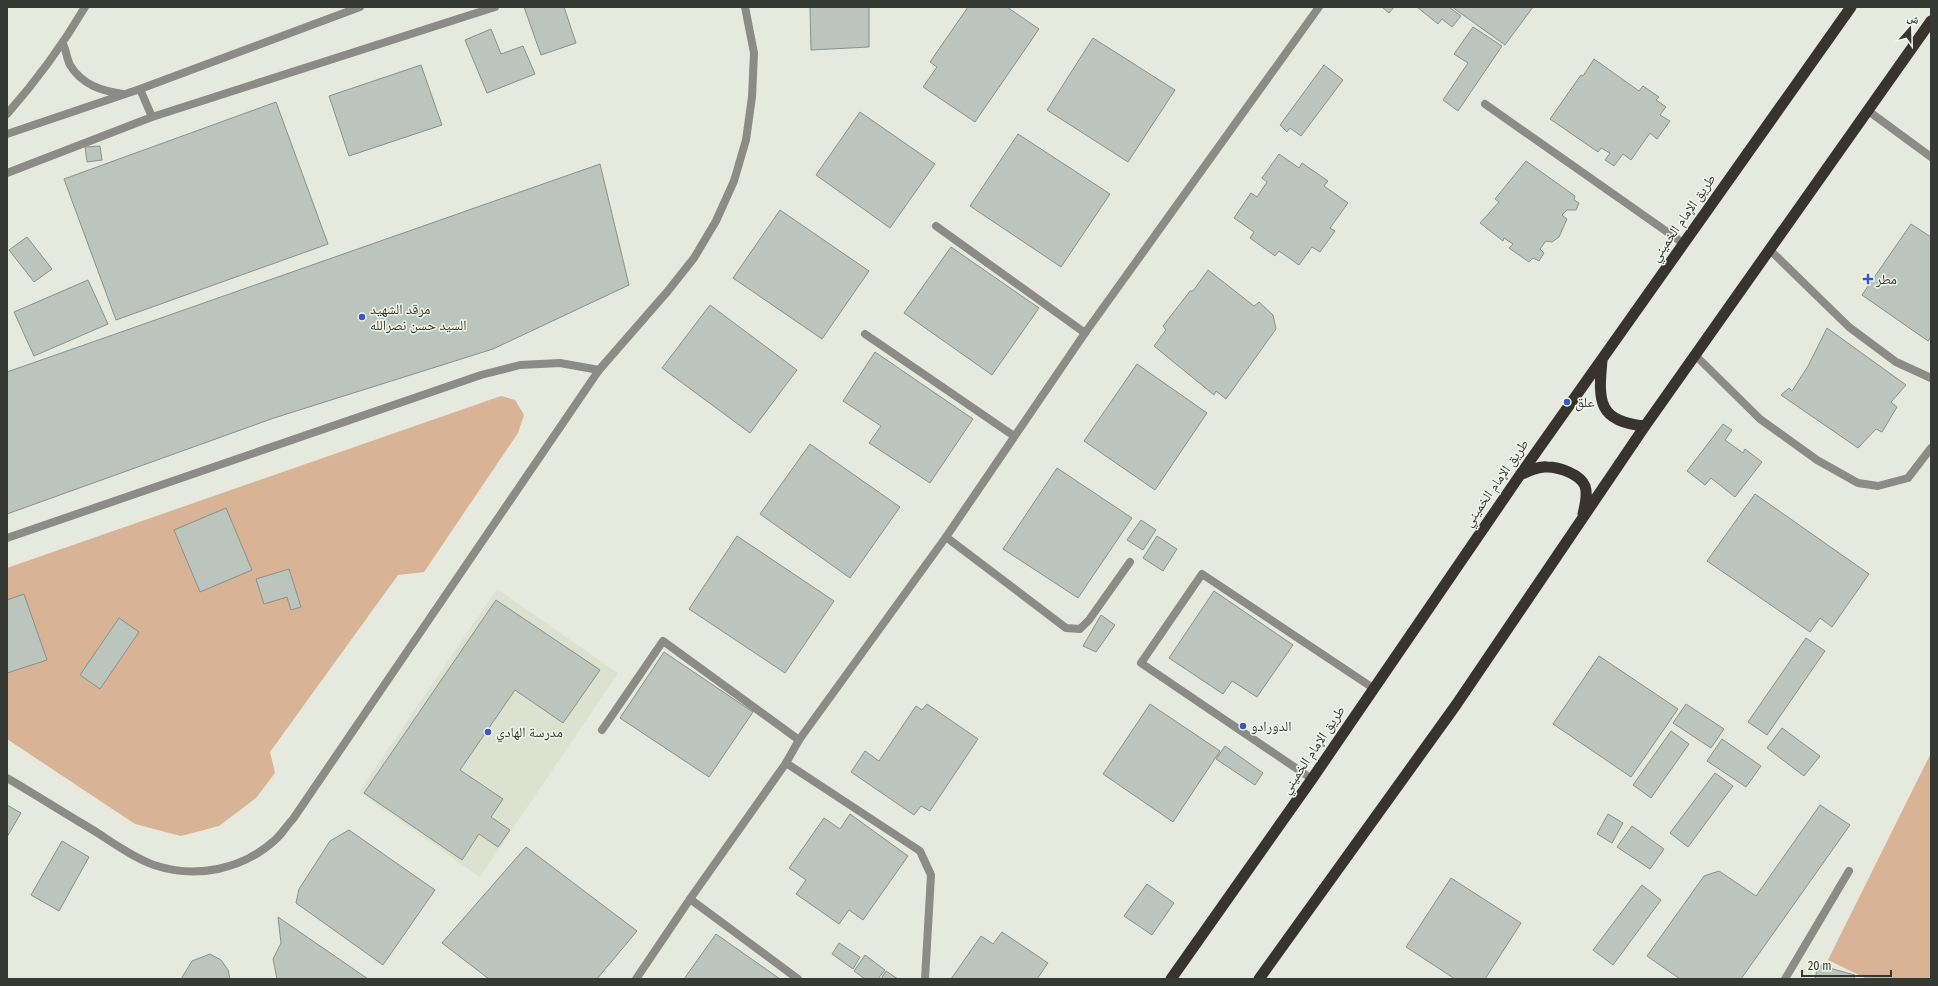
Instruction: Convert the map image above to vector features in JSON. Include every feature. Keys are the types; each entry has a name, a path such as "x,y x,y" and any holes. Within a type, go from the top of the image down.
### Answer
{"highway":[{"name":"طريق الإمام الخميني","path":"1171,979 1312,779 1520,475 1851,7"},
{"path":"1259,979 1456,705 1645,426 1931,21"},
{"path":"1602,360 1599,387 1601,401 1607,412 1616,420 1623,423 1645,426"},
{"path":"1520,475 1546,466 1565,471 1581,479 1585,486 1586,496 1582,519"}],"street":[{"path":"7,114 36,81 64,44 85,7"},
{"path":"7,134 140,89 360,7"},
{"path":"7,173 152,117 495,7"},
{"path":"7,778 129,852 152,864 178,871 205,871 231,866 255,855 276,839 293,818 599,370 668,292 694,258 716,221 734,181 746,140 752,97 754,54 745,7"},
{"path":"636,979 690,899 786,763 799,740 946,537 1085,333 1319,7"},
{"path":"64,44 70,64 84,81 104,91 126,94"},
{"path":"140,89 152,117"},
{"path":"1485,104 1683,243"},
{"path":"1867,110 1931,156"},
{"path":"936,226 1085,333"},
{"path":"1770,250 1849,327 1896,362 1931,378"},
{"path":"865,334 1014,436"},
{"path":"1695,355 1760,419 1817,460 1858,483 1878,486 1908,478 1931,448"},
{"path":"7,538 481,375 520,365 560,362 599,370"},
{"path":"946,537 1066,628 1080,629 1089,620 1130,562"},
{"path":"1312,779 1140,663 1202,574 1373,688"},
{"path":"602,730 663,641 799,740"},
{"path":"786,763 920,851 931,875 925,979"},
{"path":"1786,979 1849,872"},
{"path":"690,899 798,979"}],"shaded area":[{"path":"501,396 515,400 524,415 518,433 424,572 398,575 270,752 275,773 256,798 219,826 181,836 135,824 7,739 7,568"},
{"name":"مدرسة الهادي","path":"497,589 618,673 480,877 359,792"},
{"path":"1931,753 1931,979 1867,979 1828,960"}],"building":[{"path":"524,7 564,7 576,43 541,55"},
{"path":"810,7 872,7 869,8 869,47 811,50"},
{"path":"968,7 1007,7 1039,29 975,122 923,87 937,67 930,62"},
{"path":"1382,7 1394,7 1389,13"},
{"path":"1417,7 1449,7 1461,16 1452,27 1442,19 1438,24"},
{"path":"1452,7 1533,7 1505,45"},
{"path":"1473,27 1502,46 1458,111 1443,100 1468,63 1454,54"},
{"path":"491,29 501,54 523,46 535,74 487,93 465,40"},
{"path":"1093,38 1175,90 1128,162 1047,110"},
{"path":"1594,59 1639,91 1643,86 1659,97 1656,100 1666,107 1660,115 1670,121 1657,139 1650,133 1631,160 1623,154 1614,166 1605,160 1610,153 1601,148 1598,152 1550,119"},
{"path":"421,65 442,125 349,156 329,96"},
{"path":"1324,65 1343,80 1301,136 1290,128 1287,132 1280,125"},
{"path":"276,102 328,244 116,320 64,179"},
{"path":"860,112 935,164 890,228 816,175"},
{"path":"1018,134 1110,194 1061,267 970,206"},
{"path":"100,146 102,160 87,162 85,147"},
{"path":"1279,154 1299,168 1302,163 1328,181 1324,186 1348,203 1330,228 1335,231 1320,252 1312,247 1299,265 1279,251 1275,256 1250,238 1254,232 1234,218 1251,193 1257,197 1267,182 1262,178"},
{"path":"1526,161 1575,196 1574,200 1579,203 1576,210 1567,210 1562,215 1567,219 1559,237 1552,242 1546,241 1540,249 1544,253 1539,261 1533,258 1529,262 1509,248 1513,244 1504,238 1503,241 1480,223 1499,202 1495,199"},
{"name":"مرقد الشهيد السيد حسن نصرالله","path":"600,164 629,285 493,349 274,418 7,514 7,372"},
{"path":"780,210 869,271 822,339 733,278"},
{"path":"1911,224 1931,237 1931,337 1928,341 1862,295"},
{"path":"27,237 52,269 34,282 9,250"},
{"path":"951,247 1039,308 992,375 904,313"},
{"path":"1208,270 1254,306 1259,302 1273,315 1276,329 1226,399 1216,391 1214,395 1154,346 1166,330 1163,326 1190,291 1193,291"},
{"path":"88,280 108,324 34,356 14,312"},
{"path":"710,305 797,370 750,433 662,368"},
{"path":"1827,328 1906,385 1891,402 1897,407 1882,432 1876,429 1858,448 1781,395 1789,388 1792,391 1808,366"},
{"path":"875,352 973,419 930,483 869,443 881,426 843,401"},
{"path":"1137,364 1207,413 1155,490 1084,441"},
{"path":"1723,424 1732,430 1725,440 1743,453 1745,449 1762,462 1735,497 1711,478 1705,485 1687,471"},
{"path":"810,444 900,507 850,578 760,514"},
{"path":"1057,468 1132,518 1078,598 1003,549"},
{"path":"1755,494 1869,574 1832,627 1820,618 1810,632 1707,561"},
{"path":"226,508 252,570 200,592 174,530"},
{"path":"1141,520 1156,530 1143,550 1127,540"},
{"path":"737,536 834,601 785,673 689,609"},
{"path":"1157,536 1177,549 1163,571 1143,558"},
{"path":"289,569 301,607 291,610 287,597 264,604 256,579"},
{"path":"1214,591 1293,645 1257,697 1232,681 1223,694 1169,658"},
{"path":"24,594 47,660 7,673 7,600"},
{"name":"مدرسة الهادي","path":"496,600 600,670 563,723 515,690 460,770 503,799 491,817 510,830 498,847 479,834 462,860 364,793"},
{"path":"1101,615 1115,625 1096,652 1083,646"},
{"path":"119,618 139,632 100,689 80,675"},
{"path":"1806,638 1825,651 1767,735 1748,722"},
{"path":"664,652 753,712 709,777 620,718"},
{"path":"1599,656 1678,709 1631,777 1553,724"},
{"path":"927,704 978,739 930,811 921,806 914,815 851,772 865,751 879,761 916,706 922,710"},
{"path":"1150,704 1220,751 1173,822 1103,774"},
{"path":"1686,704 1724,729 1711,748 1673,723"},
{"path":"1782,728 1820,756 1804,776 1767,748"},
{"path":"1671,731 1689,744 1651,798 1633,785"},
{"path":"1722,739 1761,766 1746,787 1707,761"},
{"path":"1225,746 1263,773 1255,785 1216,759"},
{"path":"1715,773 1733,786 1688,847 1670,833"},
{"path":"7,805 21,813 7,837"},
{"path":"1820,805 1850,825 1741,979 1680,979 1647,956 1704,876 1719,871 1756,896"},
{"path":"850,814 908,856 863,920 849,910 839,924 796,894 806,880 789,868 824,818 840,829"},
{"path":"1608,814 1623,823 1612,843 1597,834"},
{"path":"1632,826 1664,849 1650,869 1617,847"},
{"path":"349,830 435,890 383,965 296,903 299,889 330,841"},
{"path":"62,841 89,857 59,911 31,895"},
{"path":"526,847 637,931 597,979 489,979 442,943"},
{"path":"1451,878 1521,923 1485,979 1455,979 1406,947"},
{"path":"1147,884 1174,903 1152,935 1124,916"},
{"path":"1642,885 1661,900 1613,965 1593,950"},
{"path":"278,917 368,979 277,979 273,959 281,943"},
{"path":"1002,932 1048,963 1037,979 951,979 981,936 993,944"},
{"path":"716,934 780,979 684,979"},
{"path":"839,943 860,957 853,969 832,954"},
{"path":"210,954 221,960 228,970 230,979 181,979 192,961"},
{"path":"865,955 885,970 878,979 865,979 854,971"},
{"path":"1818,965 1855,975 1854,979 1815,979"},
{"path":"886,971 898,979 881,979"}],"place":[{"name":"مطر","path":"1868,279"},
{"name":"مرقد الشهيد السيد حسن نصرالله","path":"362,317"},
{"name":"علق","path":"1567,402"},
{"name":"الدورادو","path":"1243,726"},
{"name":"مدرسة الهادي","path":"488,732"}]}
